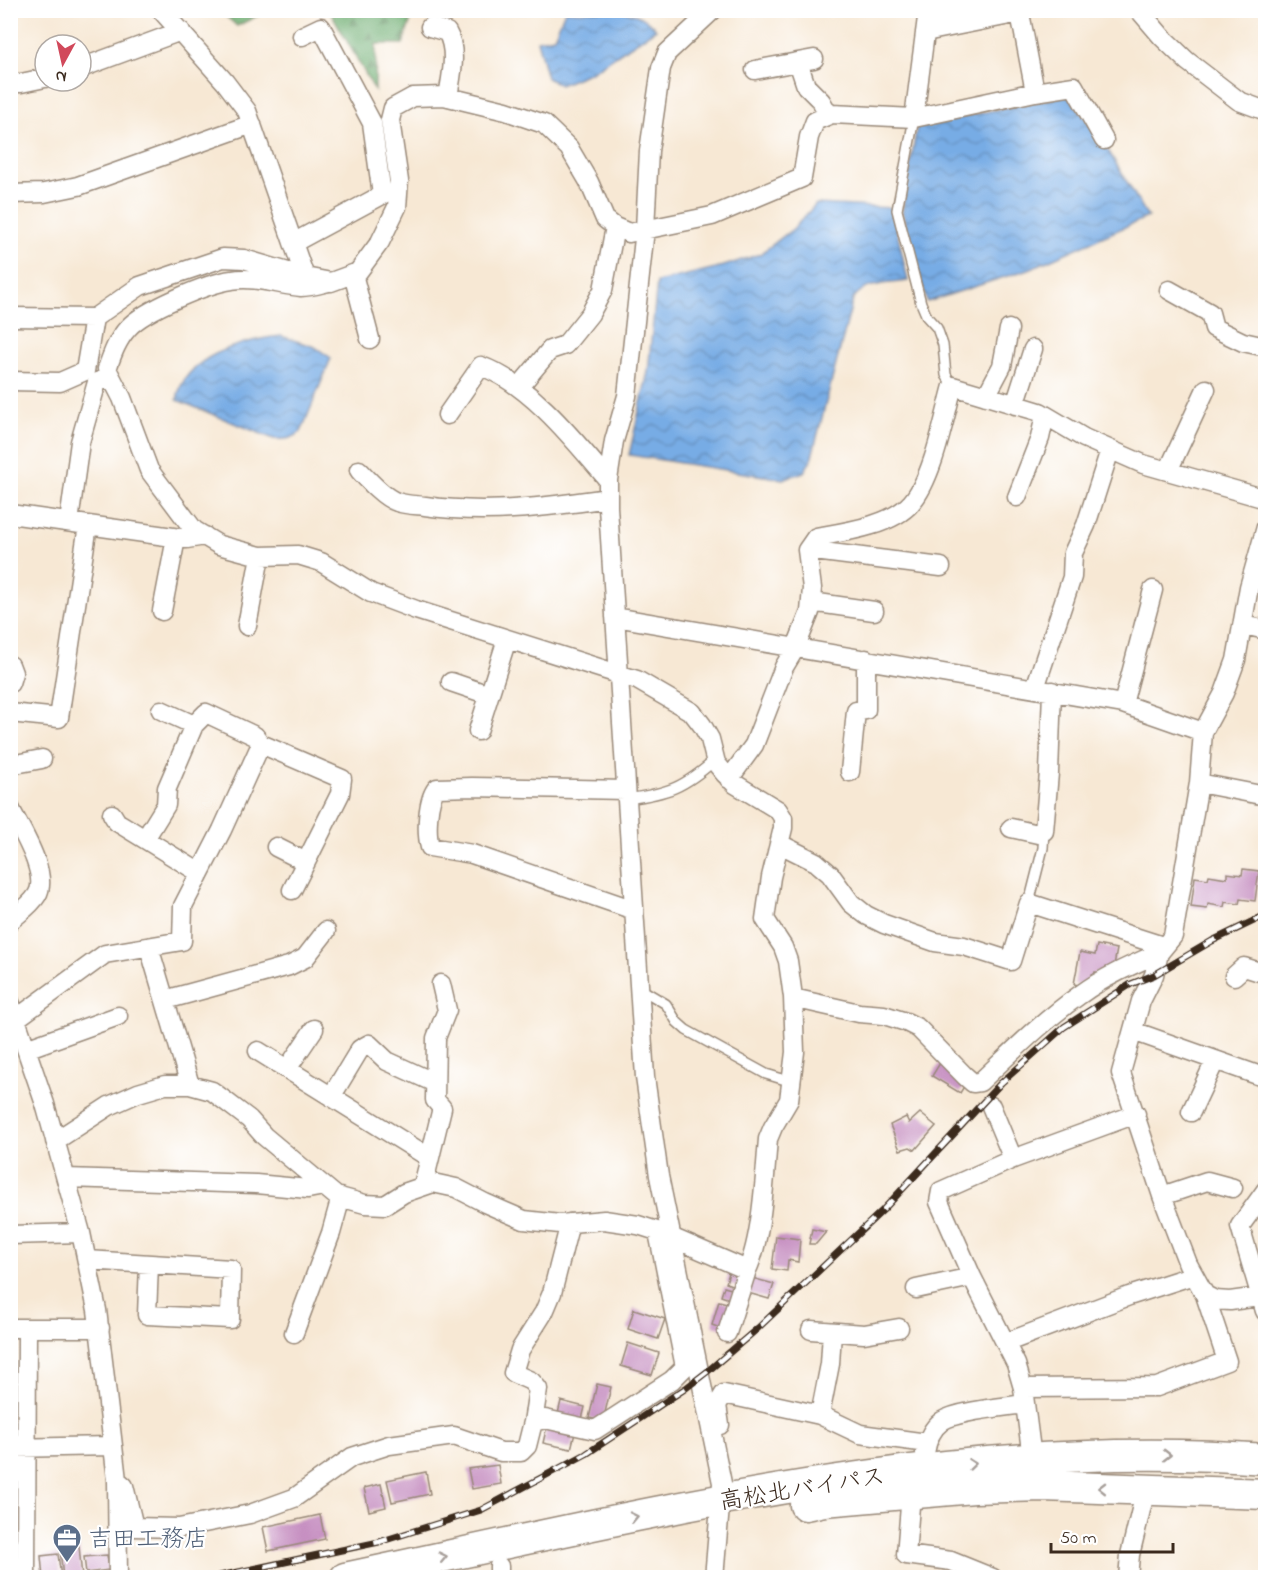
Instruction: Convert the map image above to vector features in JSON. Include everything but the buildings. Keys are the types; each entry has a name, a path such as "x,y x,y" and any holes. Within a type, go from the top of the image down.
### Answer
{"highway":[{"name":"高松北バイパス","path":"345,1578 720,1501 824,1501 919,1469 1032,1458 1104,1454 1266,1459"},
{"name":"高松北バイパス","path":"919,1469 974,1488 1043,1486 1266,1494"},
{"name":"高松北バイパス","path":"445,1578 499,1572 720,1501"}],"street":[{"path":"161,10 247,111 305,277"},
{"path":"532,1422 545,1419 595,1430 672,1380 685,1367 664,1234 645,1077 608,489 614,441 627,396 645,229 649,152 661,68 667,53 713,10"},
{"path":"914,118 928,10"},
{"path":"1139,10 1187,61 1239,100 1266,111"},
{"path":"925,32 1024,12 1035,92"},
{"path":"293,243 382,195 372,123 321,27 302,36"},
{"path":"430,27 447,32 451,40 453,67 448,97"},
{"path":"93,64 181,31"},
{"path":"755,70 806,61 806,86 821,101 829,115"},
{"path":"10,83 33,80"},
{"path":"727,1333 747,1270 753,1259 768,1139 789,1100 792,1082 795,1052 793,999 788,961 783,947 765,919 783,818 778,810 729,778 715,760 710,739 692,712 644,684 619,673 416,610 371,593 321,562 298,555 260,556 219,545 194,530 148,470 122,398 108,369 114,349 128,328 144,315 188,294 232,280 255,280 304,287 358,272 380,242 397,207 399,181 390,120 393,108 414,97 448,97 506,111 544,124 569,148 589,182 605,219 615,227 629,233 712,216 802,178 809,137 815,121 832,114 914,118 1074,86 1104,140"},
{"path":"10,194 44,193 78,186 252,124"},
{"path":"519,387 550,350 565,345 590,314 603,290 615,227"},
{"path":"10,317 94,318 140,286 223,258 244,259 328,282"},
{"path":"353,274 370,339"},
{"path":"1169,291 1210,314 1214,328 1243,342 1266,347"},
{"path":"10,381 60,382 85,371 94,318"},
{"path":"986,396 1002,366 1009,329"},
{"path":"1015,405 1033,349"},
{"path":"447,416 481,366 494,371 519,387 564,429 608,489"},
{"path":"69,522 80,442 97,382 111,376"},
{"path":"729,778 754,745 784,667 796,647 810,612 812,588 807,550 816,537 864,528 892,517 910,505 926,477 953,386 1045,415 1084,438 1143,464 1266,500"},
{"path":"1168,471 1206,388"},
{"path":"1017,497 1040,438 1045,415"},
{"path":"1011,828 1038,834 1044,831 1049,773 1043,689 1072,577 1073,553 1086,525 1110,450"},
{"path":"359,470 370,483 397,502 471,511 542,508 608,489"},
{"path":"10,514 176,538 205,536"},
{"path":"10,713 59,718 88,525"},
{"path":"793,999 859,1013 884,1015 906,1022 918,1028 973,1083 980,1082 1037,1028 1083,992 1161,949 1173,936 1199,783 1203,732 1232,675 1244,625 1249,587 1266,527"},
{"path":"162,611 176,538"},
{"path":"807,550 941,567"},
{"path":"247,626 260,556"},
{"path":"1123,704 1154,590"},
{"path":"811,602 874,611"},
{"path":"615,617 1123,704 1203,732"},
{"path":"1244,625 1266,630"},
{"path":"478,731 507,639"},
{"path":"850,772 856,711 866,710 866,659"},
{"path":"10,665 13,673 10,683"},
{"path":"451,682 489,695"},
{"path":"161,710 194,725"},
{"path":"145,839 166,805 167,788 194,725 206,712 255,736 261,744 342,779 340,794 292,890"},
{"path":"117,1577 117,1480 100,1328 81,1233 66,1178 12,1009 105,954 182,941 183,906 261,744"},
{"path":"10,765 42,759"},
{"path":"1199,783 1266,796"},
{"path":"627,794 472,787 437,788 431,794 427,837 430,847 472,854 634,910"},
{"path":"10,808 33,855 41,879 38,894 10,921"},
{"path":"112,814 117,822 200,873"},
{"path":"780,844 816,862 830,874 851,903 866,915 884,924 935,942 964,946 1011,961 1029,903 1161,949"},
{"path":"276,847 306,862"},
{"path":"165,1000 289,966 305,958 326,931"},
{"path":"149,947 190,1085"},
{"path":"993,1578 951,1562 906,1555 910,1506 919,1469 930,1434 943,1420 1024,1396 1156,1387 1227,1361 1205,1295 1194,1275 1162,1196 1121,1073 1141,1001 1154,975 1161,949"},
{"path":"1240,965 1266,974"},
{"path":"423,1186 442,1108 435,1100 436,1038 447,1010 441,984"},
{"path":"26,1048 118,1017"},
{"path":"287,1069 314,1029"},
{"path":"1133,1031 1266,1078"},
{"path":"331,1097 360,1049 369,1044 387,1061 435,1083"},
{"path":"258,1051 430,1158"},
{"path":"1191,1113 1215,1061"},
{"path":"55,1141 109,1106 138,1093 165,1085 190,1085 212,1091 249,1119 264,1136 340,1197 365,1204 385,1205 404,1193 433,1183 456,1188 524,1220 570,1223 604,1221 638,1225 747,1270"},
{"path":"991,1106 1012,1159"},
{"path":"1032,1458 1024,1396 1016,1364 972,1277 939,1202 942,1191 1012,1159 1136,1114"},
{"path":"66,1178 256,1184 308,1189 324,1186"},
{"path":"1162,1196 1207,1181 1233,1188"},
{"path":"1205,1295 1215,1300 1264,1301 1240,1226 1266,1190"},
{"path":"294,1333 331,1233 340,1197"},
{"path":"117,1480 124,1486 134,1527 179,1528 250,1514 294,1498 352,1457 389,1445 454,1436 501,1452 521,1452 527,1446 538,1389 531,1382 513,1373 520,1350 544,1312 552,1293 570,1223"},
{"path":"10,1235 81,1233"},
{"path":"664,1234 720,1501"},
{"path":"87,1260 231,1269 230,1320 147,1315 149,1264"},
{"path":"1005,1343 1129,1296 1194,1275"},
{"path":"916,1289 972,1277"},
{"path":"26,1578 18,1447 19,1328 100,1328"},
{"path":"811,1330 864,1334 899,1328"},
{"path":"820,1415 830,1364 832,1332"},
{"path":"714,1578 720,1501 726,1474 717,1405 724,1394 820,1415 860,1434 919,1469"},
{"path":"18,1447 112,1446"},
{"path":"1128,1578 1130,1554 1146,1489"}],"lane":[{"path":"914,118 897,210 921,303 927,317 937,328 943,345 946,375 953,386"},
{"path":"627,794 651,796 682,786 690,782 715,760"},
{"path":"1029,903 1043,848 1044,831"},
{"path":"639,987 666,1004 677,1022 686,1030 766,1074 792,1082"}],"green space":[{"path":"410,10 413,13 403,44 376,44 375,91 330,11"},
{"path":"220,11 267,11 237,26"}],"water":[{"path":"565,11 624,12 642,17 656,29 591,72 560,85 547,78 537,40 554,37"},
{"path":"1068,95 1103,142 1148,217 1029,269 927,302 902,212 917,126"},
{"path":"816,204 892,208 908,281 870,287 858,293 853,299 811,460 804,472 783,479 629,455 648,372 657,282 724,266 760,254 794,228"},
{"path":"281,336 315,347 331,358 301,432 298,434 288,438 274,439 177,400 182,385 203,361 233,346"}],"railway":[{"path":"210,1578 379,1542 481,1510 586,1454 686,1388 758,1328 883,1210 1001,1083 1064,1027 1131,984 1154,975 1212,941 1266,915"}],"place":[{"name":"吉田工務店","path":"67,1564"}]}
